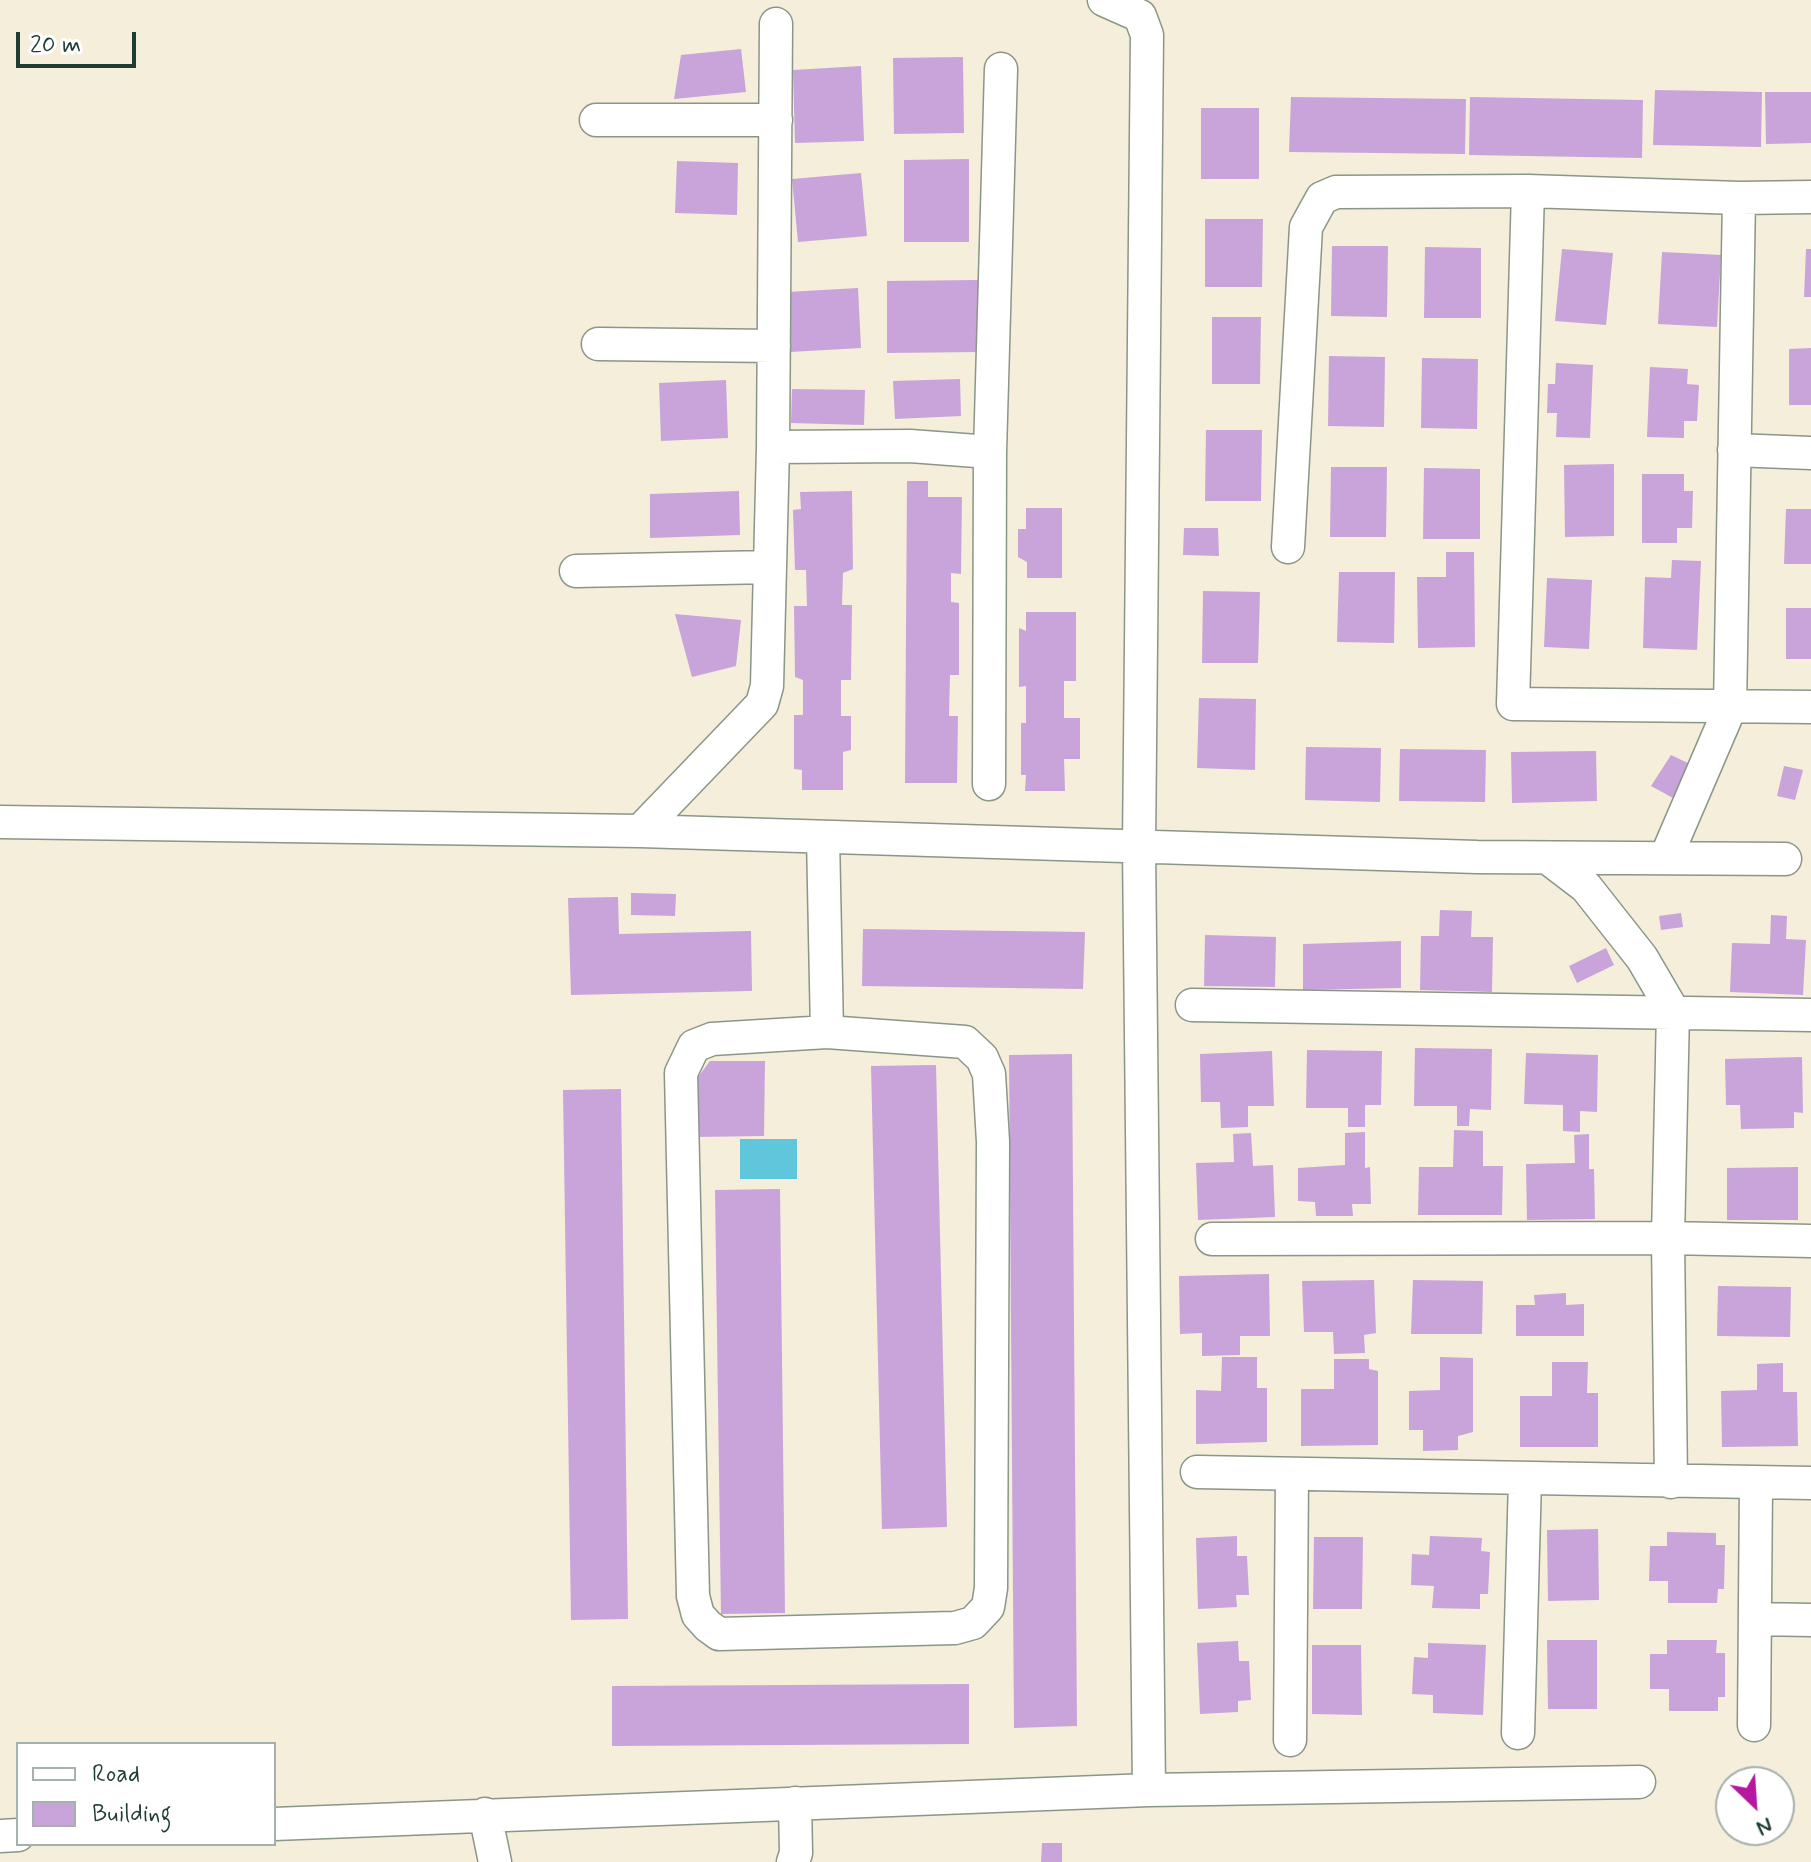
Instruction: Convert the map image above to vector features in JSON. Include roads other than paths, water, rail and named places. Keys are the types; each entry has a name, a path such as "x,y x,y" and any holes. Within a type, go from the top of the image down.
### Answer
{"street":[{"path":"1104,0 1140,8 1147,43 1139,847 1149,1790"},
{"path":"640,831 762,704 767,686 773,447 776,24"},
{"path":"989,784 990,452 1001,69"},
{"path":"596,120 776,120"},
{"path":"1528,191 1513,704 1811,707"},
{"path":"1288,547 1306,227 1322,198 1336,192 1528,191 1739,198 1811,197"},
{"path":"1666,857 1730,708 1739,198"},
{"path":"598,344 774,346"},
{"path":"773,447 910,446 990,452"},
{"path":"1734,450 1811,453"},
{"path":"576,571 769,567"},
{"path":"0,822 640,831 1548,858 1785,859"},
{"path":"823,837 827,1032"},
{"path":"1548,858 1586,887 1642,958 1673,1011 1668,1238 1671,1482"},
{"path":"1192,1005 1811,1015"},
{"path":"827,1032 965,1042 982,1058 989,1074 993,1158 991,1588 988,1607 973,1623 955,1628 719,1634 698,1615 693,1596 681,1073 694,1046 712,1039 827,1032"},
{"path":"1212,1239 1668,1238 1811,1241"},
{"path":"1197,1472 1811,1483"},
{"path":"1290,1740 1292,1475"},
{"path":"1518,1733 1525,1479"},
{"path":"1754,1725 1756,1483"},
{"path":"1755,1619 1811,1620"},
{"path":"276,1824 1149,1790 1639,1782"},
{"path":"793,1862 796,1853 795,1803"},
{"path":"485,1814 495,1862"}],"water":[{"path":"740,1139 797,1139 797,1179 740,1179"}]}
